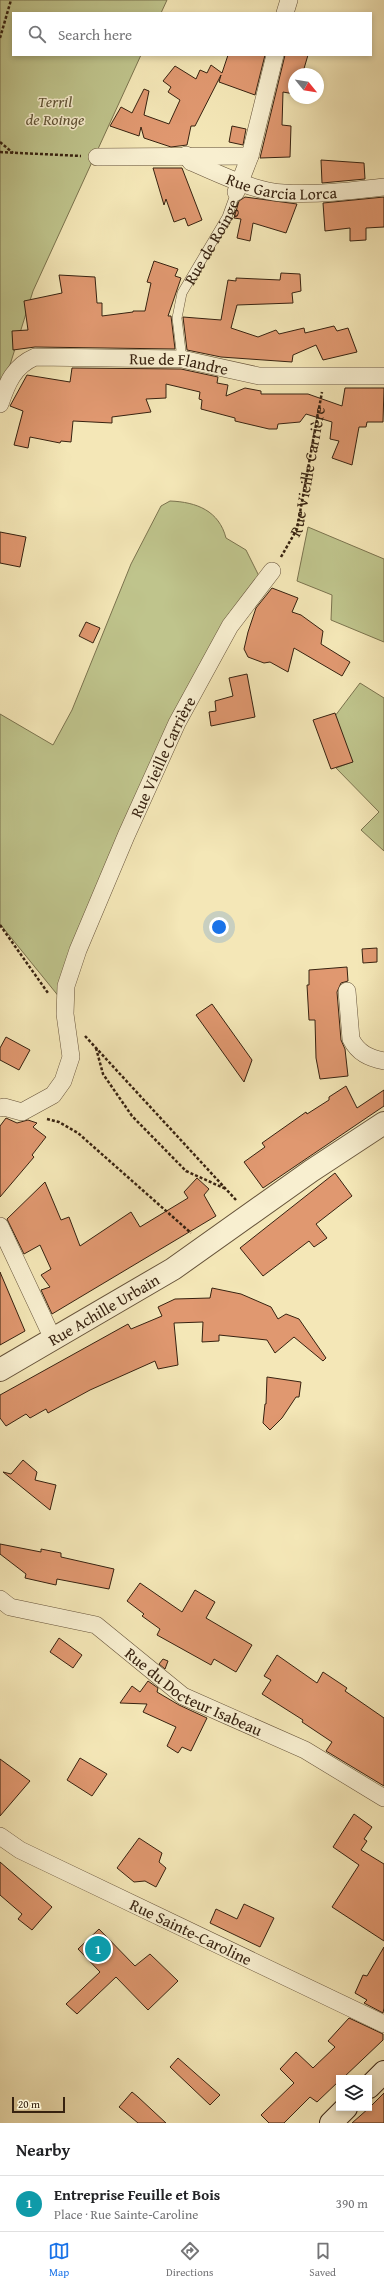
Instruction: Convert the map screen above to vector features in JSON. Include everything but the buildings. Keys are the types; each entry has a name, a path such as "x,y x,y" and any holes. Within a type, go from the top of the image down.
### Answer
{"street":[{"path":"285,12 288,0"},
{"name":"Rue de Roinge","path":"238,187 250,156 275,56"},
{"name":"Rue Garcia Lorca","path":"97,157 186,155 250,156"},
{"name":"Rue Garcia Lorca","path":"186,155 191,162 238,187 282,193 347,191 384,187"},
{"name":"Rue de Flandre","path":"0,404 9,383 22,363 35,357 182,359 259,376 384,376"},
{"name":"Rue Vieille Carrière","path":"22,1112 54,1096 63,1081 72,1057 65,1014 66,986 78,950 126,836 174,730 230,626 272,571"},
{"path":"347,992 351,1039 354,1046 365,1055 384,1061"},
{"path":"0,1108 22,1112"},
{"name":"Rue Achille Urbain","path":"0,1370 158,1279 206,1247 328,1160 384,1123"},
{"path":"0,1226 53,1339"},
{"name":"Rue du Docteur Isabeau","path":"0,1599 10,1606 96,1625 183,1696 305,1750 384,1798"},
{"name":"Rue Sainte-Caroline","path":"0,1836 20,1850 384,2024"},
{"path":"372,2084 384,2072"},
{"path":"331,2123 343,2111"}],"lane":[{"name":"Rue de Roinge","path":"182,359 178,318 182,293 227,217 238,187"}],"path":[{"path":"0,38 11,0"},
{"path":"0,142 13,154"},
{"path":"0,152 13,154 97,157"},
{"name":"Rue Vieille Carrière","path":"272,571 297,528 325,376"},
{"path":"0,925 34,976 65,1014 250,1215"},
{"path":"96,1047 103,1074 132,1116 186,1171 227,1189"},
{"path":"22,1112 59,1122 78,1134 206,1247"}],"green space":[{"name":"Terril de Roinge","path":"0,0 167,0 161,12 12,12 12,56 141,56 33,291 0,397"},
{"path":"170,501 189,503 198,506 212,515 223,529 226,538 246,550 263,584 182,696 60,998 0,924 0,714 53,745 72,710 131,564 161,506"},
{"path":"308,527 384,559 384,642 331,620 332,595 297,581"},
{"path":"360,683 384,698 384,851 361,830 379,812 336,768 352,762 335,716"}],"place":[{"name":"Entreprise Feuille et Bois","path":"98,1949"}]}
